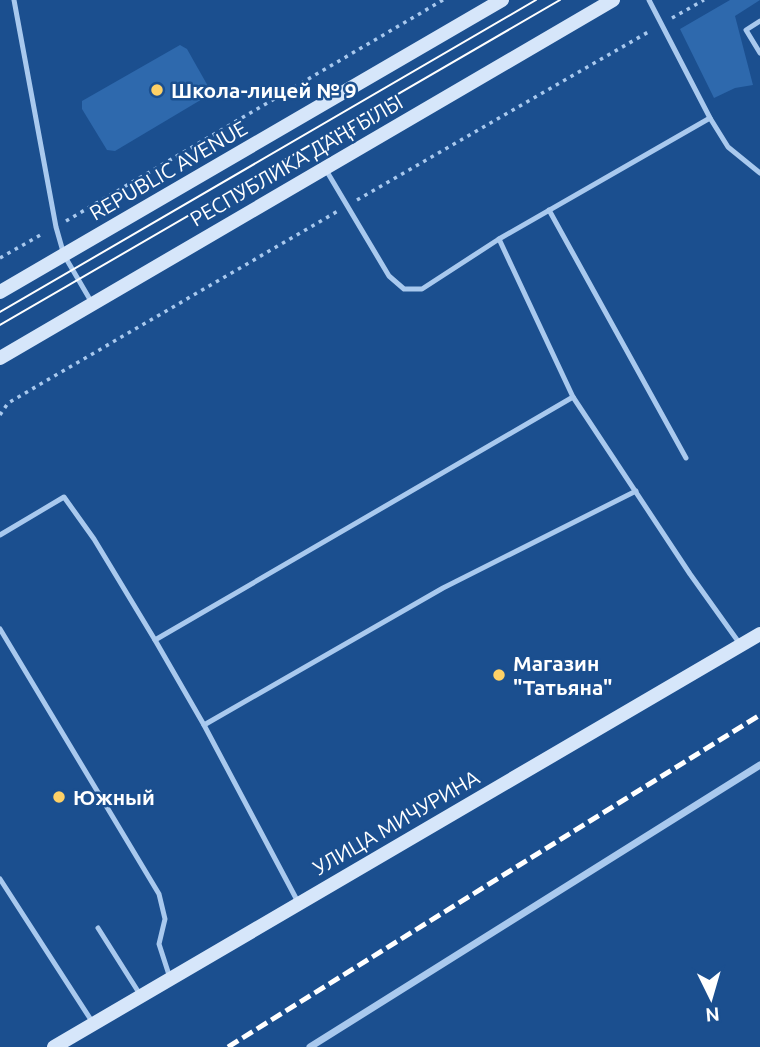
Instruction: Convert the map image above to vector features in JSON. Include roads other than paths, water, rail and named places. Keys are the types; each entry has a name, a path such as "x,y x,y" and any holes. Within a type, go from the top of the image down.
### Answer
{"main road":[{"name":"REPUBLIC AVENUE","path":"0,292 502,0"},
{"name":"РЕСПУБЛИКА ДАҢҒЫЛЫ","path":"0,358 613,0"},
{"name":"УЛИЦА МИЧУРИНА","path":"54,1047 760,634"}],"street":[{"path":"310,1047 760,765"}],"lane":[{"path":"13,0 55,227 64,255 92,303"},
{"path":"649,0 710,118 728,147 760,173"},
{"path":"760,21 746,30 760,53"},
{"path":"324,167 390,276 404,289 422,289 499,239 710,118"},
{"path":"549,210 686,458"},
{"path":"499,239 573,397 740,645"},
{"path":"155,640 573,397"},
{"path":"204,725 443,588 636,491"},
{"path":"0,535 64,497 94,539 155,640 204,725 299,904"},
{"path":"0,629 159,894 165,919 159,944 170,979"},
{"path":"0,879 93,1024"},
{"path":"98,928 141,996"}],"tram line":[{"path":"0,312 536,0"},
{"path":"0,325 560,0"}],"railway":[{"path":"228,1047 760,715"}],"place":[{"name":"Школа-лицей № 9","path":"157,90"},
{"name":"Магазин \"Татьяна\"","path":"499,675"},
{"name":"Южный","path":"59,797"}]}
